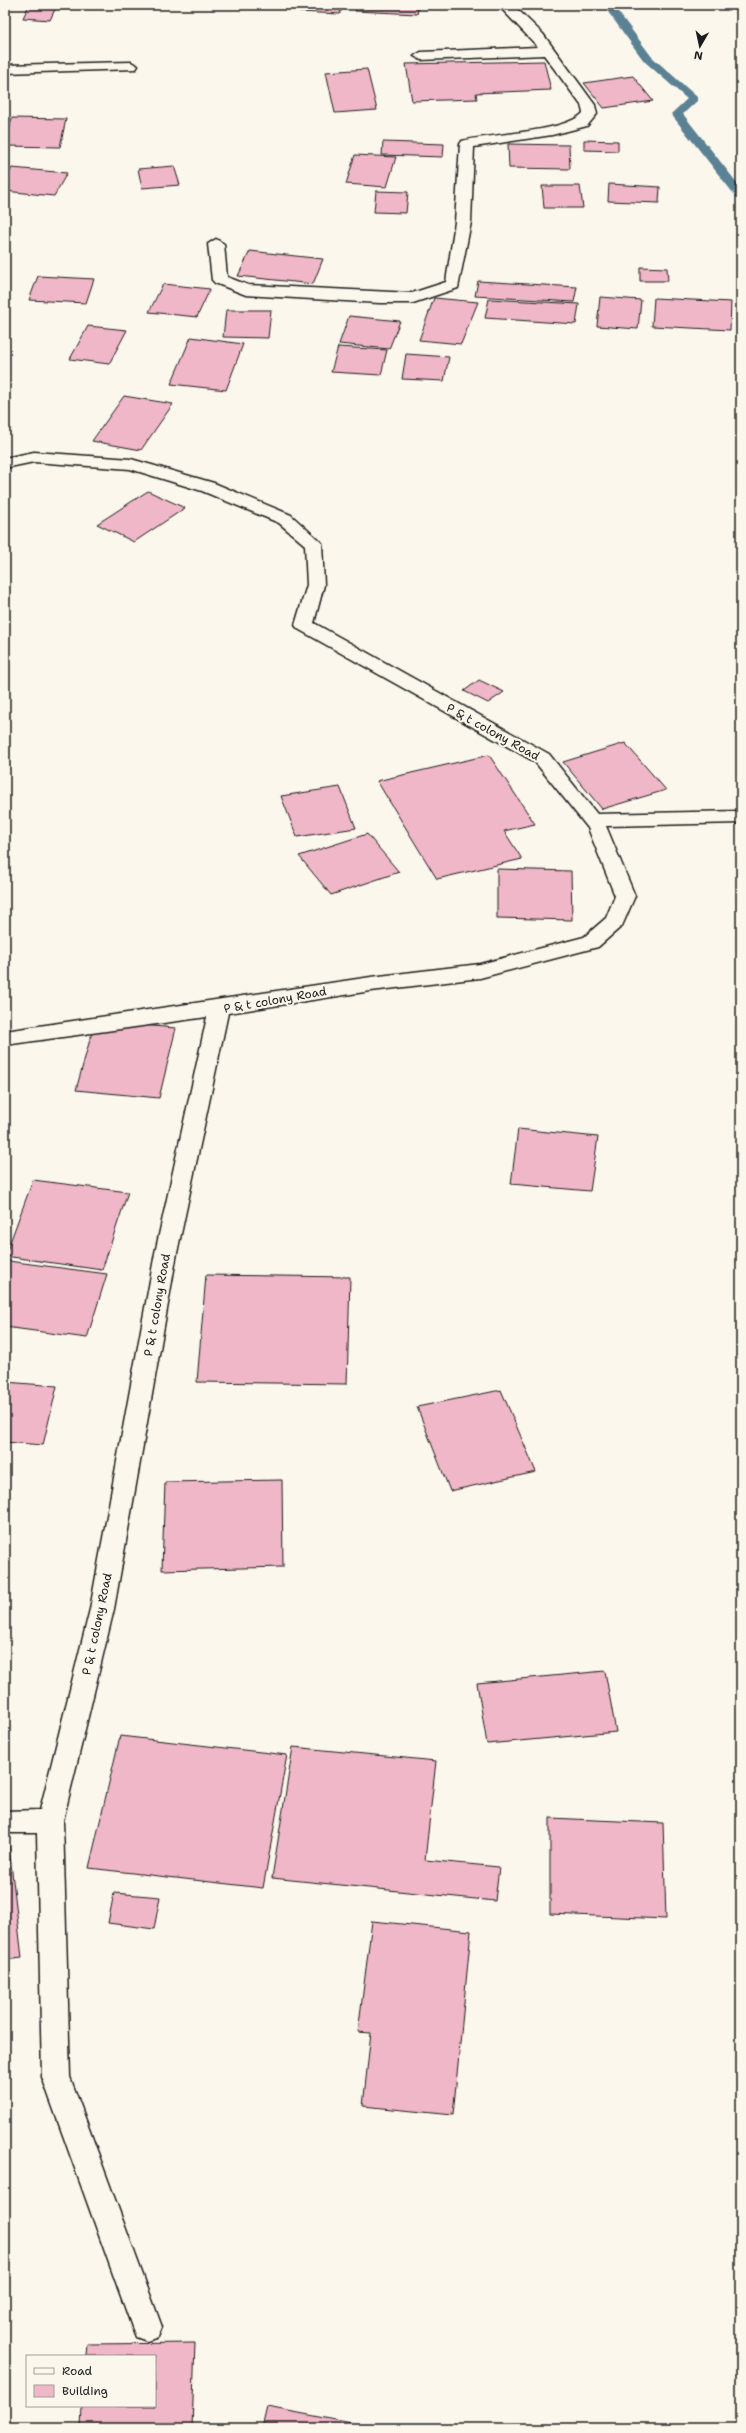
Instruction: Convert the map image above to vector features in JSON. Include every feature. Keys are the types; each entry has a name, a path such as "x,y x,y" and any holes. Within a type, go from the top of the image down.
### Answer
{"street":[{"path":"216,244 220,280 246,290 379,298 413,298 453,285 463,222 467,144 552,131 582,124 590,114 588,105 538,37 505,5"},
{"path":"421,56 548,51"},
{"path":"5,68 131,66"},
{"path":"5,449 34,457"},
{"path":"5,463 34,457"},
{"name":"P & t colony Road","path":"34,457 131,464 208,487 285,519 314,543 317,569 316,594 304,625 390,675 542,758 597,827 625,896 615,921 591,942 480,971 372,984 219,1008 166,1253 102,1609 50,1821 56,2077 147,2327"},
{"path":"592,820 741,817"},
{"path":"5,1038 219,1008"},
{"path":"5,1822 50,1821"}],"building":[{"path":"29,5 57,5 50,20 23,18"},
{"path":"302,5 343,5 340,14 299,12"},
{"path":"357,5 419,5 417,14 355,11"},
{"path":"544,61 551,90 476,93 477,99 412,101 406,64"},
{"path":"367,69 377,110 335,113 326,72"},
{"path":"633,76 653,101 604,108 584,83"},
{"path":"12,118 66,119 60,147 5,146"},
{"path":"584,140 618,141 618,151 584,150"},
{"path":"383,142 444,144 443,157 382,155"},
{"path":"508,144 569,145 570,169 509,168"},
{"path":"355,155 396,157 387,187 346,184"},
{"path":"174,166 180,185 142,188 138,169"},
{"path":"12,168 67,173 54,196 5,191 5,180"},
{"path":"609,184 660,187 659,203 608,201"},
{"path":"542,186 580,186 583,208 544,208"},
{"path":"376,191 408,192 406,213 374,212"},
{"path":"250,251 323,259 313,284 238,276"},
{"path":"640,267 667,268 668,281 640,281"},
{"path":"38,276 94,279 86,303 29,300"},
{"path":"478,281 577,287 574,302 475,296"},
{"path":"163,284 210,289 197,317 149,312"},
{"path":"600,297 641,300 638,329 597,326"},
{"path":"434,298 478,302 461,344 419,340"},
{"path":"654,298 731,302 730,330 652,326"},
{"path":"489,299 579,304 576,324 485,318"},
{"path":"226,310 271,310 268,338 223,337"},
{"path":"349,316 400,321 389,349 339,344"},
{"path":"88,326 127,330 109,364 70,359"},
{"path":"191,337 243,344 226,390 171,384"},
{"path":"338,347 387,350 381,375 331,372"},
{"path":"406,354 449,357 444,381 402,379"},
{"path":"124,396 173,404 141,450 92,441"},
{"path":"148,491 185,508 134,542 97,524"},
{"path":"479,680 504,692 488,703 464,691"},
{"path":"625,743 666,790 602,809 563,762"},
{"path":"489,755 535,824 504,831 522,859 437,879 377,781"},
{"path":"340,787 356,828 297,837 281,796"},
{"path":"367,834 399,872 331,895 299,856"},
{"path":"497,869 571,871 572,920 497,918"},
{"path":"95,1021 176,1028 159,1098 76,1090"},
{"path":"518,1129 598,1137 590,1191 511,1184"},
{"path":"33,1180 128,1192 102,1270 5,1256"},
{"path":"8,1261 107,1274 87,1338 5,1327 5,1271"},
{"path":"206,1275 350,1277 347,1384 197,1382"},
{"path":"5,1382 57,1386 43,1445 5,1442"},
{"path":"501,1390 536,1472 450,1491 417,1407"},
{"path":"282,1480 283,1567 162,1570 165,1482"},
{"path":"605,1671 616,1732 487,1744 477,1683"},
{"path":"120,1736 287,1755 263,1888 89,1868"},
{"path":"293,1747 436,1761 425,1860 499,1867 495,1901 272,1878"},
{"path":"550,1818 663,1823 666,1919 550,1914"},
{"path":"5,1846 9,1846 22,1958 5,1960"},
{"path":"114,1893 160,1897 154,1929 108,1923"},
{"path":"372,1921 471,1931 453,2115 363,2106 371,2033 358,2032"},
{"path":"195,2343 192,2428 81,2428 82,2407 156,2407 156,2355 86,2355 87,2344"},
{"path":"267,2407 378,2428 262,2428"}],"waterway":[{"path":"608,5 648,59 693,99 677,114 741,196"}]}
